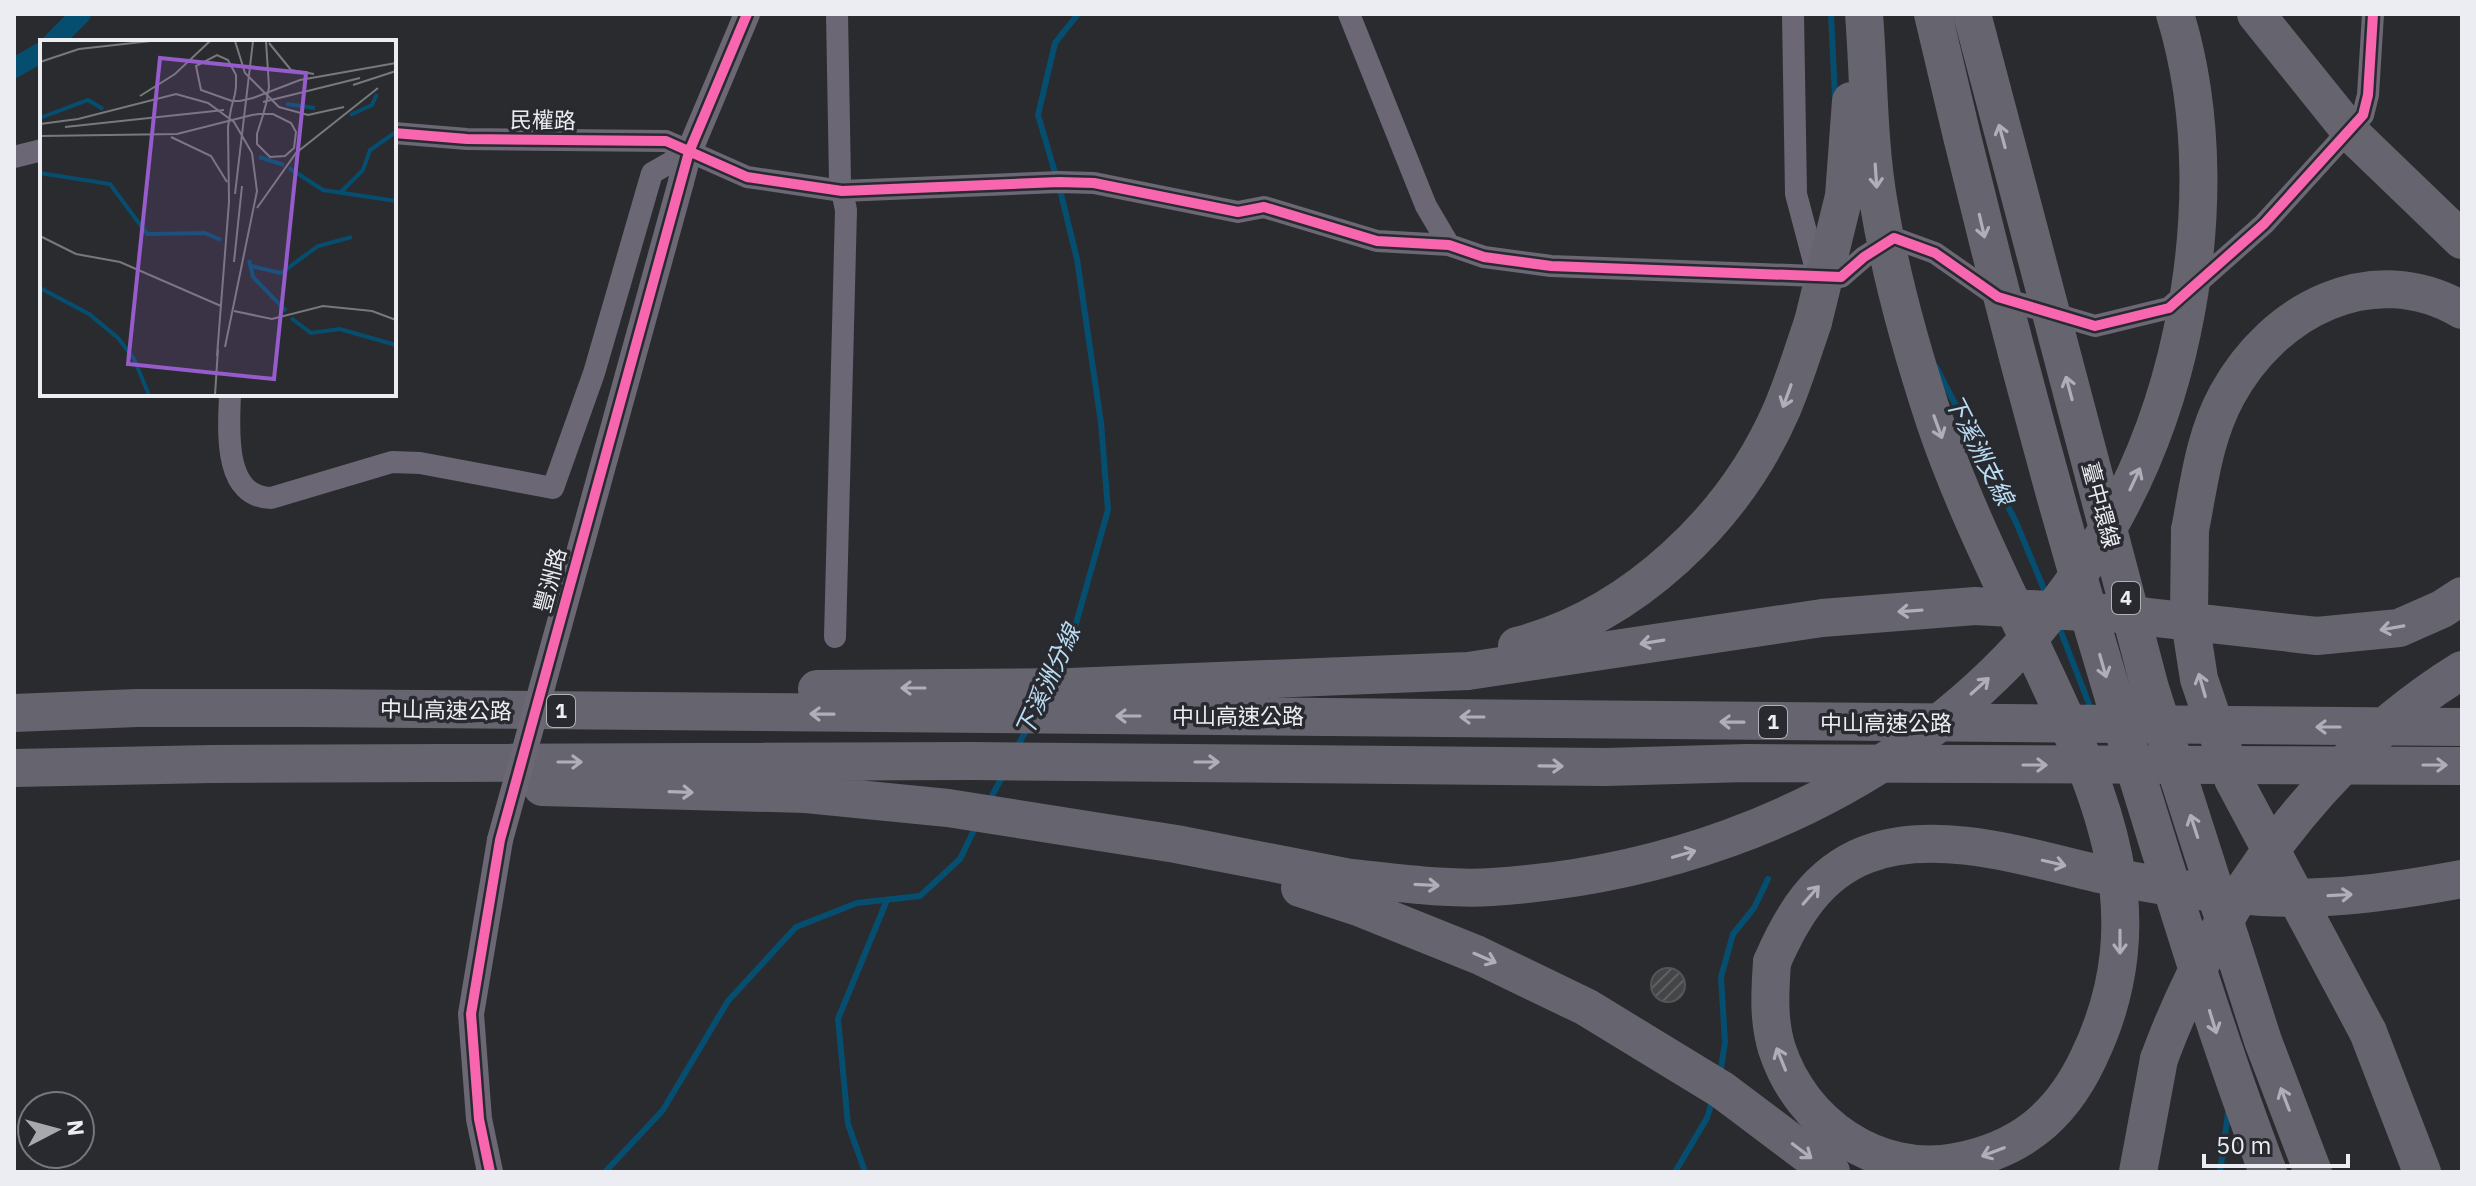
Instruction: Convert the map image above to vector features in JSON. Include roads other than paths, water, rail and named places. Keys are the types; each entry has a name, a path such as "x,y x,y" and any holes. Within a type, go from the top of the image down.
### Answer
{"highway":[{"path":"1377,677 1550,637 1603,609 1658,573 1735,493 1782,410 1813,322 1844,196 1854,14"},
{"path":"1864,14 1878,202 1896,288 1947,452 2095,783 2111,837 2122,949 2107,1019 2062,1104 2022,1139 1992,1155 1941,1165 1906,1165 1869,1152 1842,1137 1812,1111 1791,1084 1776,1046 1769,1003 1772,962 1790,922 1811,893 1836,870 1867,854 1949,844 2102,874 2263,897 2393,892 2462,879"},
{"name":"臺中環線","path":"1933,14 1993,272 2106,677 2221,1047 2268,1172"},
{"name":"臺中環線","path":"1972,14 2150,688 2263,1041 2313,1172"},
{"path":"1355,893 1562,880 1633,868 1743,836 1793,814 1906,748 1960,705 2023,644 2063,597 2134,483 2175,368 2188,304 2197,228 2199,160 2175,14"},
{"path":"2256,14 2354,136 2462,240"},
{"path":"2422,1172 2368,1032 2233,779 2199,679 2189,615 2190,530 2204,452 2226,396 2253,356 2295,319 2327,300 2360,291 2401,287 2439,296 2462,310"},
{"path":"1077,701 1468,671 1822,618 1975,606 2121,614 2317,636 2399,628 2442,609 2462,596"},
{"path":"2138,1172 2159,1059 2190,983 2238,900 2309,803 2360,749 2423,694 2462,670"},
{"name":"中山高速公路","path":"14,713 137,708 1077,701 2462,727"},
{"name":"中山高速公路","path":"14,768 212,764 973,761 1606,767 1747,763 2462,766"},
{"path":"212,764 394,782 806,794 948,808 1062,825 1244,864 1355,893 1586,1007 1722,1090 1831,1172"}],"street":[{"name":"豐洲路","path":"490,1172 479,1119 471,1014 500,840 689,152 747,14"},
{"path":"835,637 846,210 842,191 837,14"},
{"path":"1349,14 1426,206 1449,245"},
{"path":"1793,14 1796,194 1818,277"},
{"name":"民權路","path":"396,133 467,139 666,141 747,177 842,191 1094,183 1238,212 1264,207 1377,241 1449,245 1484,257 1551,266 1841,277 1894,238 1935,253 1998,297 2095,326 2169,308 2264,224 2363,115 2368,95 2373,14"},
{"path":"14,157 40,150"},
{"path":"230,396 228,434 233,462 243,485 256,495 271,498 375,464 406,461 553,488 594,373 652,173 689,152"}],"waterway":[{"path":"55,40 81,14"},
{"name":"下溪洲分線","path":"1056,176 1038,115 1055,43 1078,14"},
{"name":"下溪洲支線","path":"1831,14 1835,97"},
{"path":"14,68 40,53"},
{"name":"下溪洲分線","path":"1055,674 1070,645 1108,510 1101,423 1077,259 1059,186"},
{"name":"下溪洲支線","path":"1936,367 2016,522 2046,594"},
{"name":"下溪洲支線","path":"2061,632 2091,709"},
{"name":"下溪洲分線","path":"1016,749 1028,727"},
{"name":"下溪洲分線","path":"989,802 1004,773"},
{"name":"下溪洲分線","path":"605,1172 663,1110 728,1001 796,927 857,903 920,896 960,859 976,826"},
{"path":"1720,1075 1725,1042 1721,977 1733,934 1754,908 1768,879"},
{"path":"865,1172 848,1124 838,1019 887,900"},
{"path":"1675,1172 1707,1118 1712,1101"},
{"name":"下溪洲支線","path":"2220,1172 2228,1113"}]}
